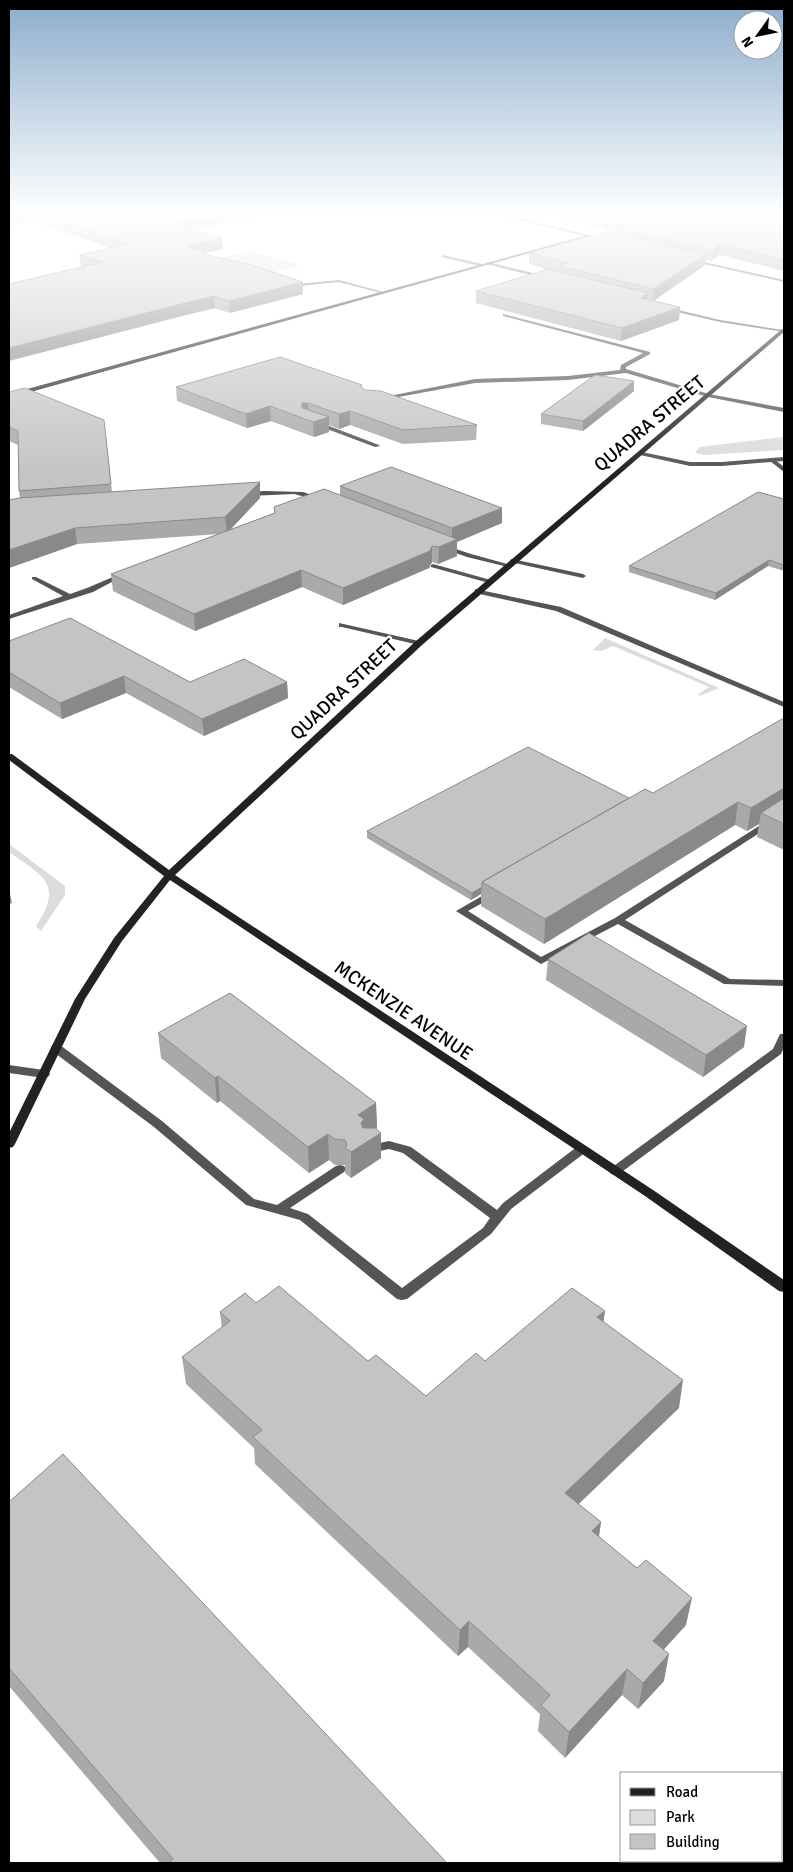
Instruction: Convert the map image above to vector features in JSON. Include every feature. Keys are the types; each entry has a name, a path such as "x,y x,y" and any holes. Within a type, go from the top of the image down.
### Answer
{"main road":[{"path":"9,396 351,300"},
{"name":"QUADRA STREET","path":"9,1144 80,999 101,965 169,875 418,643 510,563 642,454 784,330"},
{"name":"MCKENZIE AVENUE","path":"9,756 169,875 615,1170 784,1287"}],"street":[{"path":"657,306 720,321 784,330"},
{"path":"505,315 648,353 621,367 627,371 708,395 784,410"},
{"path":"372,400 475,381 568,378 627,371"},
{"path":"306,420 376,446"},
{"path":"642,454 690,464 722,464 784,459"},
{"path":"772,460 784,470"},
{"path":"236,494 307,493 326,500"},
{"path":"435,543 469,556 583,576"},
{"path":"433,566 489,581"},
{"path":"9,617 116,580 121,577 124,571"},
{"path":"34,578 68,596"},
{"path":"478,591 558,609 784,705"},
{"path":"342,625 418,643"},
{"path":"504,887 461,911 542,961 618,920 784,813"},
{"path":"618,920 728,982 784,983"},
{"path":"615,1170 777,1051 784,1037"},
{"path":"56,1048 158,1124 250,1202 304,1217 402,1295 488,1231 507,1206 582,1149"},
{"path":"9,1069 44,1074"},
{"path":"369,1149 388,1145 407,1150 497,1217"},
{"path":"278,1210 340,1169"}],"green space":[{"path":"784,437 784,450 705,455 695,453 699,447"},
{"path":"605,638 719,688 699,696 709,687 613,646 601,651 593,650"},
{"path":"9,844 65,886 65,895 41,931 36,926 44,912 49,890 46,882 40,875 9,852"}],"building":[{"path":"9,300 197,300 9,348"},
{"path":"513,300 651,300 680,307 622,328"},
{"path":"280,357 362,385 361,387 365,390 381,391 477,425 403,430 350,411 339,414 308,403 302,403 302,408 329,417 313,422 270,406 246,414 176,387"},
{"path":"595,375 634,381 583,421 541,414"},
{"path":"25,388 104,420 111,484 19,491 18,431 9,427 9,392"},
{"path":"391,467 502,508 452,528 340,486"},
{"path":"260,482 225,517 75,528 9,550 9,500"},
{"path":"324,489 457,539 439,547 432,546 430,551 343,588 301,570 194,614 111,574 275,513 274,507"},
{"path":"758,492 784,499 784,565 769,560 716,593 629,566"},
{"path":"70,618 190,682 244,659 287,682 202,719 124,676 60,703 9,672 9,641"},
{"path":"782,719 784,720 784,788 751,808 738,802 545,919 482,882 645,789 653,793"},
{"path":"528,747 629,798 482,882 482,887 472,893 367,831"},
{"path":"784,798 784,824 761,813"},
{"path":"589,933 747,1026 706,1055 548,959"},
{"path":"230,993 376,1103 358,1115 364,1119 361,1123 363,1128 375,1128 381,1133 351,1152 345,1148 347,1145 345,1140 334,1139 328,1134 308,1147 218,1076 215,1078 158,1033"},
{"path":"279,1286 368,1361 376,1355 426,1396 476,1353 485,1361 572,1288 605,1311 597,1317 683,1380 565,1493 601,1522 592,1531 637,1568 646,1560 692,1598 653,1641 669,1654 643,1683 627,1669 569,1732 541,1705 550,1695 469,1621 460,1630 253,1437 262,1430 182,1357 230,1321 220,1312 245,1293 256,1303"},
{"path":"63,1454 447,1863 168,1863 173,1859 9,1668 9,1502"}]}
